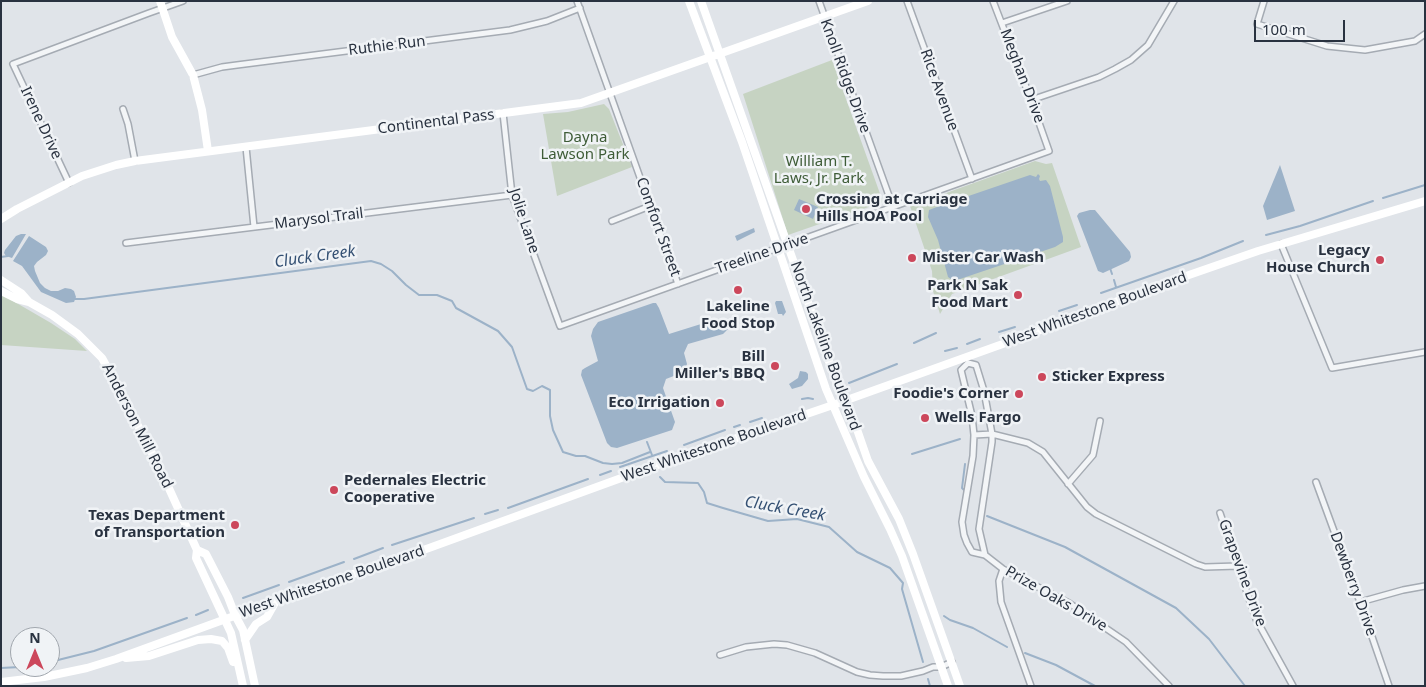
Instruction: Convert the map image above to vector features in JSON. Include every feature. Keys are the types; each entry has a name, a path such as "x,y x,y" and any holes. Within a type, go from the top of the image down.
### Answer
{"main road":[{"name":"North Lakeline Boulevard","path":"688,1 739,135 826,389 864,477 902,556 948,686"},
{"name":"North Lakeline Boulevard","path":"700,1 837,384 852,415 868,462 899,519 960,686"},
{"name":"Continental Pass","path":"2,218 70,182 99,170 135,161 582,103 868,1"},
{"path":"161,5 172,37 193,75 202,110 208,151"},
{"name":"West Whitestone Boulevard","path":"1,682 44,678 116,659 646,469 844,400 967,360 1163,284 1281,244 1425,201"},
{"name":"Anderson Mill Road","path":"1,280 78,334 102,358 158,464 197,550 196,558 231,633 243,686"},
{"name":"Anderson Mill Road","path":"1,291 17,299 30,302"},
{"name":"Anderson Mill Road","path":"197,550 206,554 243,630 255,686"},
{"path":"245,640 256,624 267,617 276,601"},
{"path":"116,659 149,656 198,640 219,640 228,648 235,670 241,676"}],"street":[{"path":"161,5 183,1"},
{"name":"Comfort Street","path":"577,1 678,284"},
{"name":"Knoll Ridge Drive","path":"819,1 893,207"},
{"name":"Rice Avenue","path":"907,1 972,179"},
{"name":"Meghan Drive","path":"994,1 1049,151"},
{"path":"1002,23 1067,1"},
{"path":"1031,100 1099,77 1131,60 1148,44 1174,1"},
{"path":"1264,1 1257,24 1327,46 1366,50 1416,40 1425,34"},
{"name":"Irene Drive","path":"70,182 13,64 161,5"},
{"name":"Ruthie Run","path":"193,75 222,67 510,30 548,21 580,8"},
{"path":"123,109 135,161"},
{"name":"Jolie Lane","path":"503,113 512,195 560,326"},
{"path":"246,146 254,227"},
{"name":"Treeline Drive","path":"560,326 1049,151"},
{"name":"Marysol Trail","path":"126,243 512,195"},
{"path":"612,221 650,206"},
{"path":"1281,244 1332,368 1425,352"},
{"path":"967,360 976,365 984,391 992,434 979,529 985,556"},
{"name":"Prize Oaks Drive","path":"967,360 961,370 972,416 974,435 963,529 972,552 985,556 1003,568 1069,603 1126,642 1169,686"},
{"path":"1068,484 1093,455 1100,421"},
{"path":"974,435 992,434 1028,443 1043,452 1087,507 1096,514 1196,564 1205,567 1238,566"},
{"name":"Dewberry Drive","path":"1316,482 1389,686"},
{"name":"Grapevine Drive","path":"1220,513 1256,619 1293,686"},
{"path":"1003,568 999,580 1001,602 1032,686"},
{"path":"1360,602 1425,586"},
{"path":"720,655 746,647 774,644 803,649 857,672 870,675 901,676 941,667 952,662"}],"green space":[{"name":"William T. Laws, Jr. Park","path":"832,60 883,202 788,235 743,94"},
{"name":"Dayna Lawson Park","path":"604,104 609,109 632,167 557,196 543,114 568,112"},
{"path":"1035,161 1046,164 1052,163 1081,247 952,294 940,314 933,291 932,271 910,206"},
{"path":"1,294 51,323 75,339 87,351 1,345"}],"water":[{"path":"1280,165 1295,211 1267,220 1263,206"},
{"path":"1038,174 1040,181 1046,180 1050,186 1063,242 1055,247 954,281 948,277 938,240 928,217 929,210 945,204 946,200 951,202 1030,175 1036,177"},
{"name":"Crossing at Carriage Hills HOA Pool","path":"799,199 818,207 813,219 794,210"},
{"path":"1095,210 1130,252 1131,257 1129,261 1103,273 1098,271 1077,216 1079,213"},
{"path":"754,228 755,232 737,241 735,236"},
{"path":"26,234 12,258 6,256 5,250 16,236"},
{"path":"29,236 46,247 48,251 34,266 40,283 51,291 65,288 71,289 76,297 74,302 66,303 41,292 22,266 13,261"},
{"path":"776,301 782,301 786,312 783,316 778,314"},
{"path":"656,303 659,308 669,334 717,319 723,320 727,324 728,329 723,334 688,344 684,353 687,364 684,372 666,379 663,388 675,422 672,430 617,448 611,447 607,443 581,375 582,370 598,361 591,336 593,329 598,322"},
{"path":"800,371 808,374 808,379 802,386 792,389 789,384 798,378"}],"waterway":[{"path":"1383,198 1425,185"},
{"path":"1266,235 1300,226 1373,201"},
{"path":"1101,293 1201,258 1243,241"},
{"name":"Cluck Creek","path":"1,257 8,256"},
{"name":"Cluck Creek","path":"75,299 371,261 381,264 392,271 419,295 437,295 452,301 456,308 498,331 512,347 527,389 533,391 542,386 550,390 550,416 553,430 563,452 612,464 622,463 650,452"},
{"path":"1110,268 1112,274"},
{"path":"1114,280 1116,287"},
{"path":"1059,311 1077,305"},
{"path":"999,332 1015,327"},
{"path":"914,343 936,333"},
{"path":"967,344 980,339"},
{"path":"945,351 957,348"},
{"path":"849,383 897,364"},
{"path":"802,399 813,399"},
{"path":"750,422 762,418"},
{"path":"734,427 740,425"},
{"path":"684,445 725,430"},
{"path":"912,454 960,439"},
{"name":"Cluck Creek","path":"647,442 652,455"},
{"path":"620,467 667,451"},
{"path":"964,490 962,488 965,464"},
{"path":"600,475 611,471"},
{"name":"Cluck Creek","path":"660,477 665,482 698,483 704,492 707,503 723,508 768,521 797,519 829,527 857,552 890,568 903,583 902,589 923,662"},
{"path":"508,508 588,479"},
{"path":"485,514 498,510"},
{"path":"987,516 1065,547 1176,608 1209,639 1245,686"},
{"path":"392,545 474,518"},
{"path":"354,559 383,548"},
{"path":"289,582 344,562"},
{"path":"243,598 279,585"},
{"path":"196,615 208,610"},
{"name":"Cluck Creek","path":"944,616 973,628 1007,647"},
{"path":"60,660 94,651 187,618"},
{"name":"Cluck Creek","path":"1025,653 1056,665 1095,686"},
{"path":"1,668 10,668"},
{"path":"928,679 930,686"}],"place":[{"name":"Crossing at Carriage Hills HOA Pool","path":"806,209"},
{"name":"Mister Car Wash","path":"912,258"},
{"name":"Legacy House Church","path":"1380,260"},
{"name":"Lakeline Food Stop","path":"738,290"},
{"name":"Park N Sak Food Mart","path":"1018,295"},
{"name":"Bill Miller's BBQ","path":"775,366"},
{"name":"Sticker Express","path":"1042,377"},
{"name":"Foodie's Corner","path":"1019,394"},
{"name":"Eco Irrigation","path":"720,403"},
{"name":"Wells Fargo","path":"925,418"},
{"name":"Pedernales Electric Cooperative","path":"334,490"},
{"name":"Texas Department of Transportation","path":"235,525"}]}
